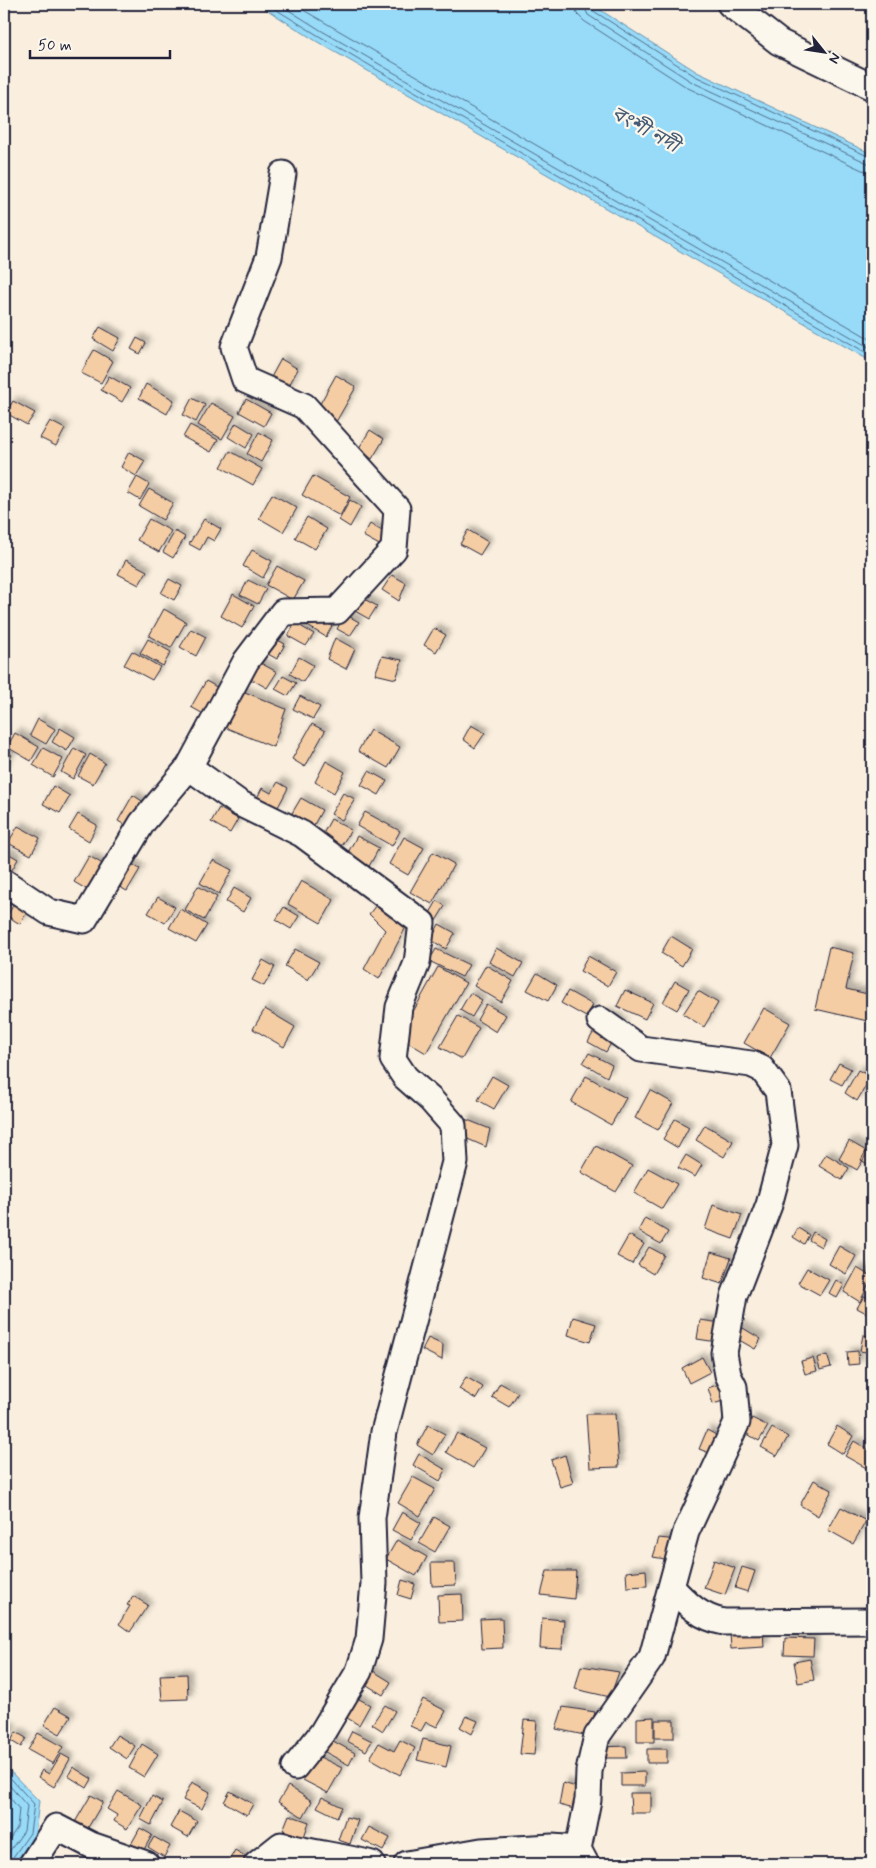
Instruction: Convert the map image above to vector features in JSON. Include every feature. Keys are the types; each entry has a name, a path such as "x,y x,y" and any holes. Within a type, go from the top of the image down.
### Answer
{"street":[{"path":"730,4 780,42 872,87"},
{"path":"4,882 49,912 84,920 142,823 189,767 246,661 283,612 337,611 394,549 397,509 304,406 245,380 234,347 269,257 283,174"},
{"path":"189,767 239,803 302,834 422,923 417,963 399,1007 393,1059 405,1077 431,1100 453,1125 455,1162 384,1432 372,1518 374,1582 369,1638 359,1671 322,1733 295,1767"},
{"path":"407,1864 481,1851 552,1847 582,1856 589,1771 597,1736 652,1657 686,1532 737,1422 734,1387 728,1375 724,1353 734,1296 769,1205 785,1145 778,1091 762,1069 750,1064 641,1049 600,1020"},
{"path":"672,1588 688,1606 709,1619 724,1622 872,1621"},
{"path":"32,1864 56,1827 91,1844 146,1864"},
{"path":"257,1864 281,1845 313,1853 338,1855 372,1864"}],"water":[{"name":"বংশী নদী","path":"258,4 591,4 697,72 872,154 872,362 316,41"},
{"path":"4,1765 39,1801 35,1835 14,1864 4,1864"}],"building":[{"path":"100,327 120,338 113,351 93,339"},
{"path":"137,338 146,343 140,354 131,349"},
{"path":"94,350 113,361 101,383 81,373"},
{"path":"281,359 298,369 286,391 269,381"},
{"path":"336,375 356,387 336,422 316,411"},
{"path":"109,376 130,388 122,402 101,390"},
{"path":"146,384 174,400 167,414 139,398"},
{"path":"192,398 205,405 196,422 183,415"},
{"path":"246,399 271,413 264,426 239,412"},
{"path":"13,401 35,413 27,425 6,413"},
{"path":"211,403 235,416 222,439 198,425"},
{"path":"50,421 65,429 56,446 40,438"},
{"path":"236,423 254,434 246,448 228,437"},
{"path":"190,425 218,440 211,452 183,437"},
{"path":"370,430 384,439 372,459 359,448"},
{"path":"259,432 273,440 261,462 247,454"},
{"path":"230,451 262,469 253,485 221,467"},
{"path":"129,452 145,461 136,476 121,467"},
{"path":"313,476 350,497 340,516 302,495"},
{"path":"137,477 149,484 140,500 128,493"},
{"path":"149,489 173,503 163,520 139,506"},
{"path":"272,494 297,508 283,532 259,518"},
{"path":"350,500 361,507 350,527 339,520"},
{"path":"307,517 327,529 315,549 295,538"},
{"path":"149,519 171,531 159,552 137,540"},
{"path":"204,519 221,529 214,541 207,537 200,550 189,544"},
{"path":"370,524 389,535 383,547 363,536"},
{"path":"468,530 488,542 480,555 460,544"},
{"path":"175,531 185,537 173,558 163,552"},
{"path":"252,550 272,561 263,578 243,566"},
{"path":"126,560 147,571 139,585 118,574"},
{"path":"277,566 304,581 293,600 266,585"},
{"path":"392,575 406,583 399,601 382,590"},
{"path":"169,579 182,586 174,600 161,593"},
{"path":"248,580 266,589 258,604 240,595"},
{"path":"233,594 254,606 242,628 221,616"},
{"path":"355,594 377,606 369,619 348,607"},
{"path":"164,609 186,622 171,648 149,636"},
{"path":"345,614 359,622 350,636 337,629"},
{"path":"312,615 332,626 326,637 306,625"},
{"path":"295,623 314,634 306,646 288,636"},
{"path":"434,628 446,635 436,652 424,645"},
{"path":"191,629 206,637 196,656 180,647"},
{"path":"267,634 285,644 277,659 259,649"},
{"path":"335,638 355,649 346,669 327,659"},
{"path":"148,639 171,652 163,666 140,653"},
{"path":"132,651 160,667 152,680 124,665"},
{"path":"382,656 402,660 396,679 375,674"},
{"path":"299,657 313,665 303,682 290,674"},
{"path":"253,659 277,672 267,688 244,675"},
{"path":"283,676 296,683 288,696 275,689"},
{"path":"206,681 222,690 207,716 191,707"},
{"path":"240,690 286,709 273,747 224,727"},
{"path":"300,696 320,707 313,719 293,709"},
{"path":"38,719 55,729 46,744 30,735"},
{"path":"312,724 325,731 305,767 292,759"},
{"path":"471,725 485,733 475,748 463,739"},
{"path":"60,728 75,737 67,751 52,742"},
{"path":"370,730 400,747 388,768 358,751"},
{"path":"15,733 39,747 31,761 7,747"},
{"path":"43,748 63,759 53,777 33,765"},
{"path":"74,748 86,755 73,779 61,772"},
{"path":"4,750 12,755 4,770"},
{"path":"90,754 105,763 93,784 78,776"},
{"path":"326,761 345,772 334,793 315,782"},
{"path":"369,771 387,781 379,795 361,785"},
{"path":"278,782 288,788 277,809 257,798 262,788 271,793"},
{"path":"53,786 70,796 60,813 43,804"},
{"path":"343,793 355,799 342,820 331,814"},
{"path":"133,795 145,803 130,828 118,821"},
{"path":"301,798 322,810 310,832 288,820"},
{"path":"219,808 238,819 230,833 211,822"},
{"path":"365,812 400,831 392,846 357,826"},
{"path":"78,814 97,825 89,841 69,829"},
{"path":"331,819 351,830 338,851 319,841"},
{"path":"18,826 40,838 31,855 8,843"},
{"path":"357,836 379,848 367,870 345,858"},
{"path":"404,837 424,848 408,875 389,864"},
{"path":"4,851 18,859 8,877 4,875"},
{"path":"433,852 454,864 432,904 410,892"},
{"path":"89,856 106,866 91,892 74,882"},
{"path":"123,859 140,869 127,891 110,882"},
{"path":"213,860 232,870 219,894 200,883"},
{"path":"301,881 334,900 321,923 288,904"},
{"path":"198,886 217,897 204,920 185,910"},
{"path":"234,888 251,898 243,912 226,902"},
{"path":"4,891 14,897 4,915"},
{"path":"18,897 31,905 20,924 7,916"},
{"path":"158,897 175,907 165,923 148,913"},
{"path":"381,899 407,925 379,979 364,969 385,930 369,914"},
{"path":"437,901 445,906 434,924 426,920"},
{"path":"284,907 299,916 291,929 276,920"},
{"path":"180,909 207,925 196,943 169,928"},
{"path":"439,924 455,933 446,949 431,940"},
{"path":"671,936 692,949 682,966 661,953"},
{"path":"829,947 854,953 846,989 872,995 872,1022 815,1009"},
{"path":"496,948 523,963 515,977 489,962"},
{"path":"295,949 319,962 308,980 285,966"},
{"path":"436,949 469,965 462,977 429,961"},
{"path":"588,956 616,972 608,986 580,971"},
{"path":"263,960 275,967 264,986 252,980"},
{"path":"486,965 513,981 501,1002 474,986"},
{"path":"438,967 466,983 426,1053 399,1037"},
{"path":"537,973 557,985 548,1001 527,990"},
{"path":"675,981 689,989 677,1010 663,1002"},
{"path":"625,990 653,1003 645,1019 617,1006"},
{"path":"568,991 593,1005 586,1017 561,1003"},
{"path":"698,991 718,1003 704,1027 683,1014"},
{"path":"470,993 482,1000 472,1017 460,1010"},
{"path":"486,1004 506,1015 496,1032 477,1020"},
{"path":"764,1008 790,1023 770,1058 744,1043"},
{"path":"265,1009 295,1027 284,1047 253,1029"},
{"path":"605,1012 623,1022 606,1052 588,1042"},
{"path":"458,1016 479,1028 462,1059 440,1047"},
{"path":"589,1053 612,1065 607,1077 583,1063"},
{"path":"839,1063 851,1069 842,1085 830,1079"},
{"path":"858,1070 871,1077 857,1101 845,1093"},
{"path":"492,1076 508,1085 494,1109 478,1100"},
{"path":"586,1076 626,1098 611,1125 571,1102"},
{"path":"650,1090 673,1103 658,1130 635,1118"},
{"path":"465,1119 490,1129 486,1147 463,1137"},
{"path":"675,1119 689,1127 678,1148 663,1139"},
{"path":"705,1125 733,1141 724,1157 696,1140"},
{"path":"849,1141 868,1152 857,1170 839,1159"},
{"path":"872,1141 872,1167 861,1160"},
{"path":"596,1146 632,1166 616,1192 581,1172"},
{"path":"826,1154 849,1168 842,1180 819,1166"},
{"path":"686,1155 702,1165 695,1177 678,1168"},
{"path":"648,1168 677,1184 662,1209 634,1193"},
{"path":"713,1205 742,1215 733,1239 705,1229"},
{"path":"645,1218 668,1232 661,1244 638,1231"},
{"path":"798,1228 809,1235 804,1244 793,1237"},
{"path":"813,1232 825,1239 821,1247 809,1240"},
{"path":"629,1235 644,1244 632,1264 617,1256"},
{"path":"839,1246 856,1256 846,1274 829,1264"},
{"path":"649,1247 664,1255 653,1274 638,1265"},
{"path":"711,1252 731,1258 722,1284 703,1278"},
{"path":"807,1268 829,1280 820,1295 798,1283"},
{"path":"857,1268 872,1277 860,1302 844,1292"},
{"path":"836,1280 844,1285 837,1298 829,1293"},
{"path":"864,1296 872,1300 872,1316 857,1308"},
{"path":"573,1317 596,1324 590,1342 568,1335"},
{"path":"700,1320 721,1323 717,1342 697,1339"},
{"path":"738,1325 761,1339 755,1349 732,1336"},
{"path":"863,1335 872,1336 872,1353 860,1351"},
{"path":"428,1338 443,1345 442,1360 422,1350"},
{"path":"858,1351 859,1364 848,1365 847,1352"},
{"path":"827,1355 831,1367 820,1370 817,1358"},
{"path":"702,1357 710,1372 689,1383 682,1368"},
{"path":"813,1358 817,1371 805,1374 801,1361"},
{"path":"466,1377 483,1387 476,1399 459,1389"},
{"path":"725,1382 730,1399 713,1404 708,1388"},
{"path":"500,1383 518,1393 509,1407 492,1397"},
{"path":"586,1414 615,1414 619,1467 590,1468"},
{"path":"752,1418 768,1426 759,1441 744,1432"},
{"path":"428,1425 445,1434 433,1455 417,1445"},
{"path":"837,1426 853,1436 843,1454 827,1444"},
{"path":"772,1428 788,1437 777,1456 761,1447"},
{"path":"707,1430 725,1440 717,1456 699,1449"},
{"path":"457,1433 485,1448 473,1468 446,1452"},
{"path":"854,1441 872,1452 872,1462 868,1469 845,1456"},
{"path":"419,1454 446,1470 440,1481 413,1465"},
{"path":"565,1455 573,1483 560,1487 551,1460"},
{"path":"872,1474 872,1491 865,1487"},
{"path":"413,1477 435,1489 420,1516 398,1503"},
{"path":"814,1480 832,1490 818,1516 800,1505"},
{"path":"841,1507 866,1521 853,1544 828,1530"},
{"path":"402,1512 421,1523 411,1540 392,1530"},
{"path":"434,1517 450,1526 435,1552 419,1543"},
{"path":"659,1538 677,1540 671,1560 653,1557"},
{"path":"397,1540 427,1557 416,1576 386,1559"},
{"path":"714,1560 735,1568 725,1595 704,1588"},
{"path":"431,1563 455,1563 456,1585 432,1586"},
{"path":"742,1567 755,1571 748,1592 735,1588"},
{"path":"646,1570 647,1586 627,1587 626,1572"},
{"path":"547,1571 576,1571 574,1599 541,1595"},
{"path":"402,1580 415,1584 411,1599 398,1595"},
{"path":"462,1594 463,1621 439,1622 438,1595"},
{"path":"133,1596 148,1605 130,1632 119,1624 130,1606 127,1605"},
{"path":"502,1618 503,1648 482,1649 480,1619"},
{"path":"542,1618 564,1620 562,1649 540,1648"},
{"path":"763,1630 764,1647 731,1649 730,1633"},
{"path":"785,1638 814,1639 813,1656 784,1655"},
{"path":"810,1659 814,1680 798,1683 794,1662"},
{"path":"581,1666 619,1672 610,1697 575,1689"},
{"path":"370,1669 391,1682 383,1695 362,1682"},
{"path":"187,1674 188,1699 162,1700 160,1675"},
{"path":"348,1693 370,1705 359,1725 337,1712"},
{"path":"423,1699 446,1711 437,1727 426,1722 421,1731 410,1726"},
{"path":"385,1705 395,1711 383,1731 372,1724"},
{"path":"55,1707 71,1716 60,1734 44,1725"},
{"path":"563,1707 595,1712 589,1736 556,1729"},
{"path":"466,1716 478,1721 472,1734 460,1727"},
{"path":"654,1717 654,1742 637,1742 637,1718"},
{"path":"524,1720 537,1721 534,1755 520,1754"},
{"path":"655,1720 674,1720 674,1738 655,1738"},
{"path":"4,1725 12,1729 4,1746"},
{"path":"352,1731 372,1741 366,1751 347,1741"},
{"path":"16,1732 26,1738 21,1747 11,1741"},
{"path":"38,1733 63,1747 53,1764 28,1750"},
{"path":"117,1735 135,1746 127,1759 109,1747"},
{"path":"322,1735 355,1753 349,1765 316,1747"},
{"path":"423,1739 451,1746 446,1767 417,1760"},
{"path":"400,1740 415,1748 400,1775 370,1758 379,1743 394,1751"},
{"path":"142,1744 158,1754 144,1777 129,1768"},
{"path":"626,1746 627,1758 601,1758 601,1747"},
{"path":"647,1749 667,1749 667,1763 647,1763"},
{"path":"312,1753 342,1768 328,1793 299,1778"},
{"path":"61,1754 70,1759 54,1787 38,1777 42,1770 49,1774"},
{"path":"73,1767 92,1779 87,1788 68,1776"},
{"path":"645,1772 645,1786 621,1786 621,1773"},
{"path":"192,1782 210,1792 202,1809 183,1800"},
{"path":"563,1783 583,1789 578,1810 559,1805"},
{"path":"288,1786 312,1801 303,1817 278,1802"},
{"path":"118,1791 142,1805 127,1829 114,1821 117,1815 107,1809"},
{"path":"230,1791 253,1804 247,1815 224,1802"},
{"path":"630,1793 651,1793 651,1813 631,1813"},
{"path":"91,1795 103,1802 86,1831 74,1824"},
{"path":"152,1796 163,1802 151,1825 140,1819"},
{"path":"322,1797 342,1807 337,1817 317,1807"},
{"path":"179,1811 197,1821 188,1837 170,1827"},
{"path":"289,1815 309,1822 304,1837 283,1830"},
{"path":"346,1817 358,1820 350,1844 338,1840"},
{"path":"369,1827 390,1838 383,1851 362,1840"},
{"path":"140,1828 152,1835 141,1855 129,1848"},
{"path":"154,1837 170,1846 164,1857 148,1847"},
{"path":"235,1850 253,1861 251,1864 227,1864"}]}
